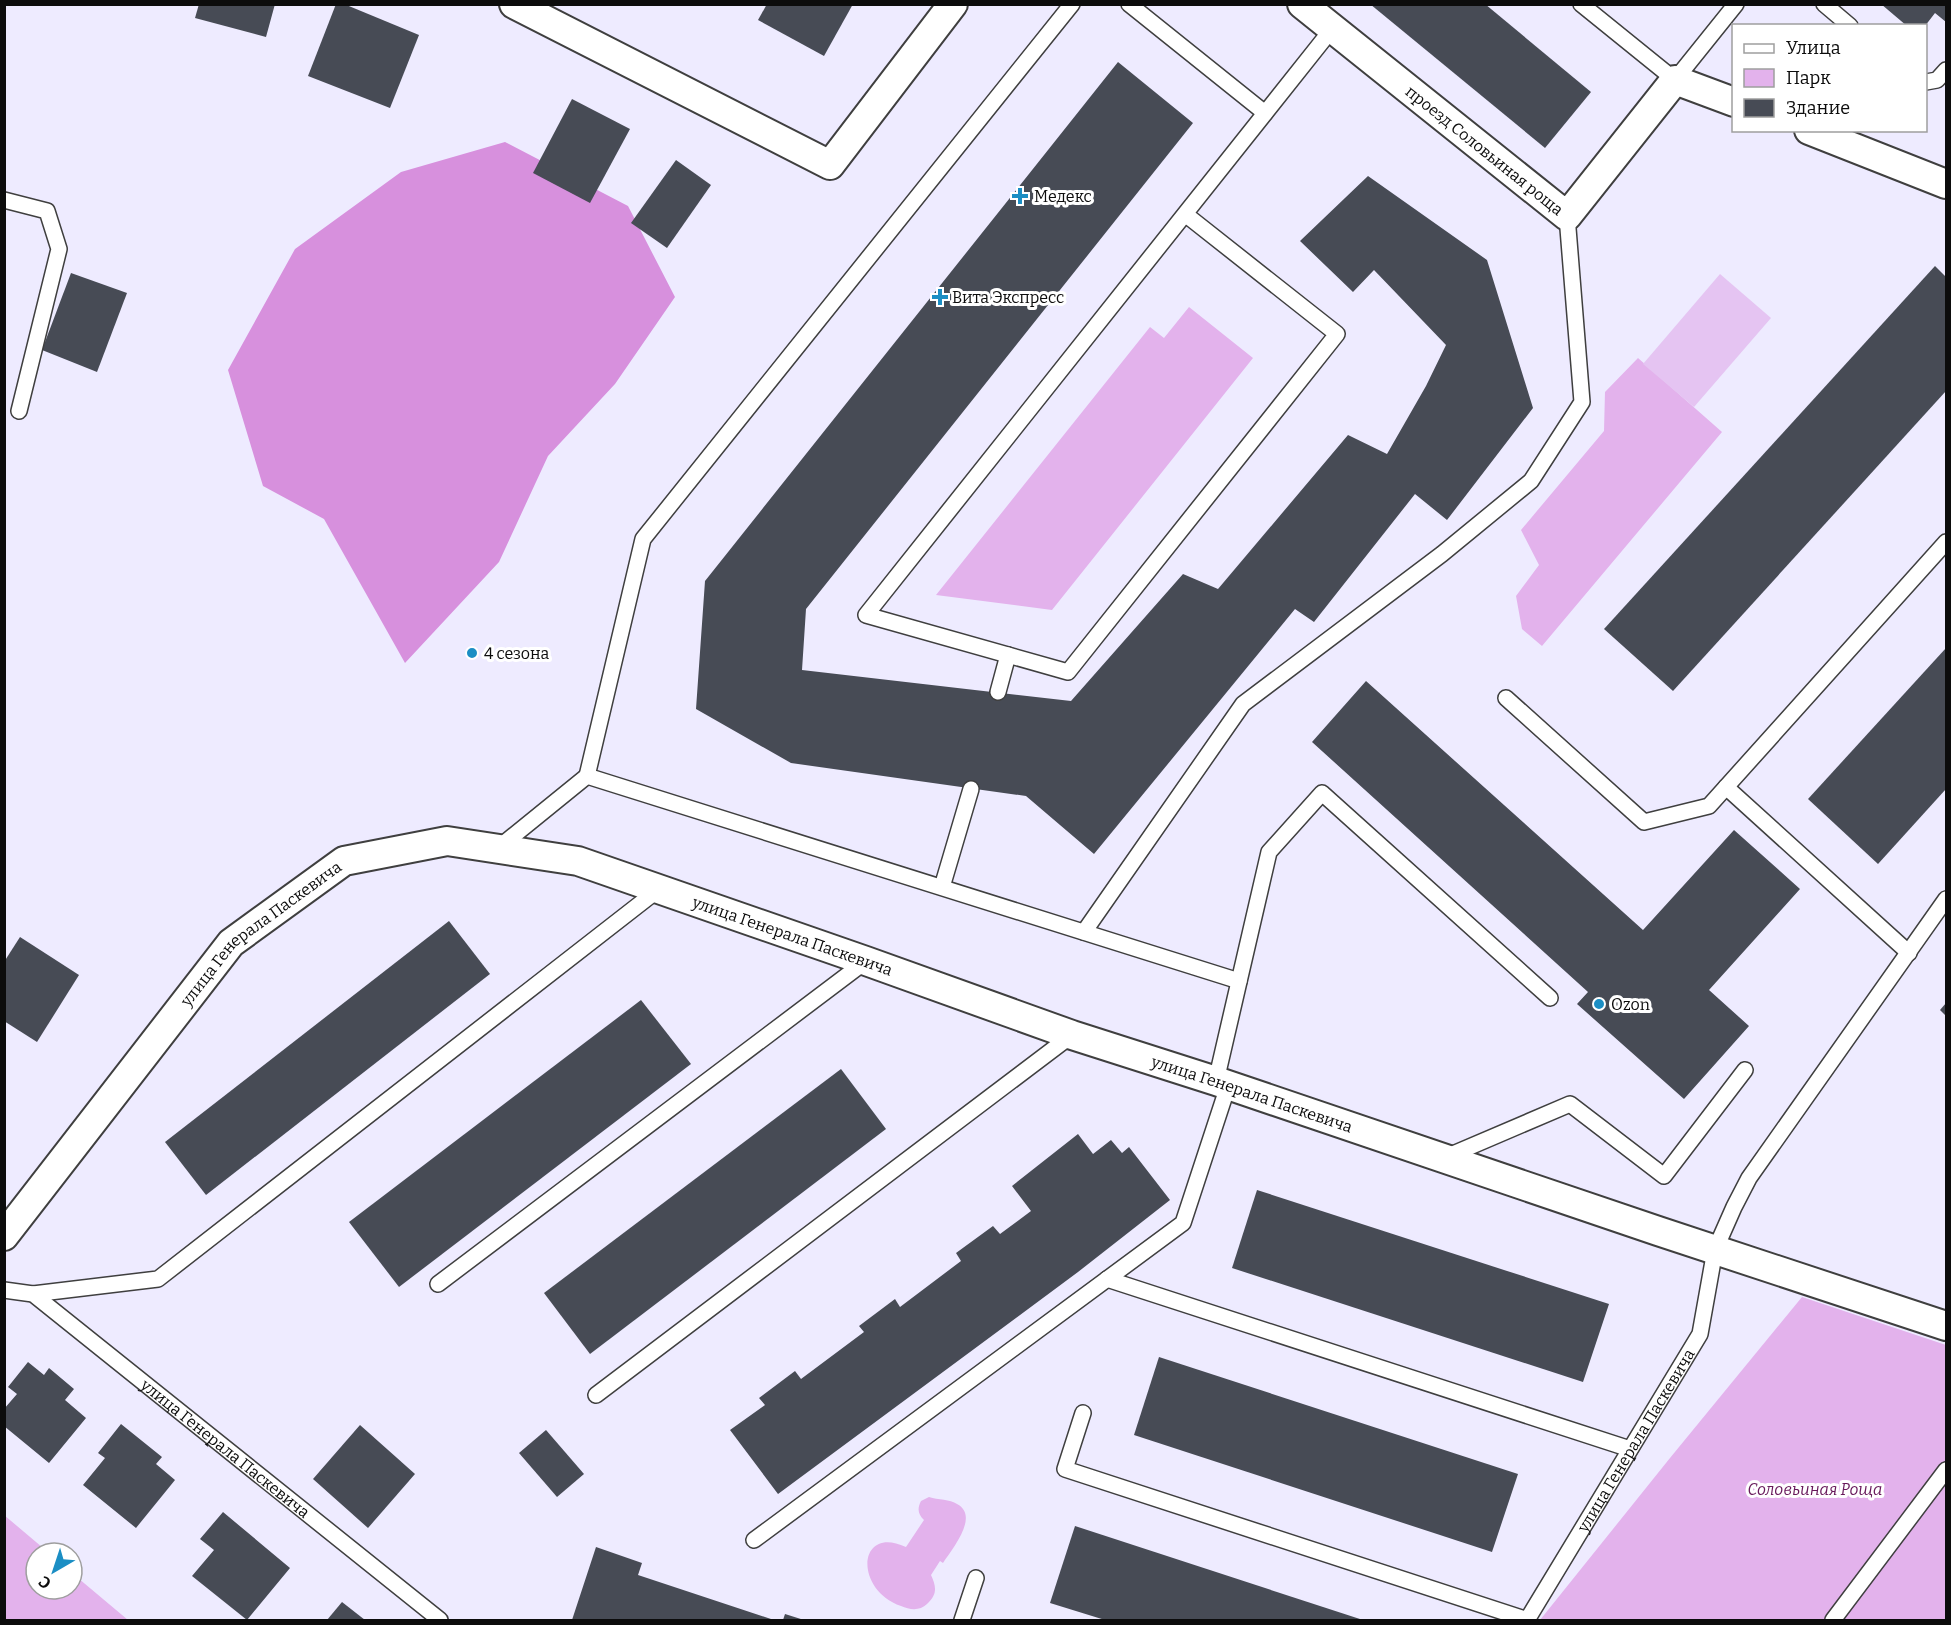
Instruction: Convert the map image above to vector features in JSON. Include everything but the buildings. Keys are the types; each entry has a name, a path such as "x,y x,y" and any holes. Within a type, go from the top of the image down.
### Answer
{"street":[{"path":"513,4 830,165 953,4"},
{"name":"проезд Соловьиная роща","path":"1302,4 1567,216 1675,80"},
{"path":"1675,80 1732,101"},
{"path":"1814,132 1947,184"},
{"name":"улица Генерала Паскевича","path":"4,1236 231,943 344,861 447,841 578,861 1072,1035 1947,1326"}],"lane":[{"path":"496,849 587,776 643,538 1072,4"},
{"path":"1129,4 1265,113"},
{"path":"1581,4 1675,80 1736,4"},
{"path":"1824,4 1848,24"},
{"path":"1185,214 1337,334 1068,672 866,615 1332,29"},
{"path":"1927,82 1937,80 1947,70"},
{"path":"4,200 47,211 59,249 19,411"},
{"path":"1084,932 1243,704 1442,554 1531,481 1582,402 1567,216"},
{"path":"1506,698 1644,822 1708,806 1947,542"},
{"path":"998,692 1008,655"},
{"path":"587,776 1239,981"},
{"path":"1726,787 1909,952"},
{"path":"942,887 971,789"},
{"path":"754,1540 1183,1223 1222,1083 1239,981 1269,852 1322,793 1550,998"},
{"path":"4,1290 33,1294 158,1279 659,889"},
{"path":"1715,1250 1749,1178 1947,899"},
{"path":"438,1284 866,961"},
{"path":"596,1395 1072,1035"},
{"path":"1443,1158 1570,1104 1664,1176 1745,1070"},
{"name":"улица Генерала Паскевича","path":"1527,1620 1700,1334 1715,1250"},
{"path":"1107,1280 1630,1449"},
{"name":"улица Генерала Паскевича","path":"33,1294 440,1620"},
{"path":"1083,1413 1065,1469 1527,1620"},
{"path":"1833,1620 1947,1470"},
{"path":"962,1620 976,1578"}],"green space":[{"path":"1189,307 1253,358 1052,610 936,595 1150,327 1164,338"},
{"path":"1638,358 1722,432 1542,646 1522,629 1516,596 1539,565 1521,530 1604,431 1605,392"},
{"name":"Соловьиная Роща","path":"1802,1297 1946,1345 1946,1620 1540,1620 1670,1458"},
{"path":"929,1497 957,1504 966,1516 965,1524 952,1550 943,1563 940,1561 931,1575 935,1586 933,1597 924,1606 911,1609 885,1598 869,1574 867,1562 871,1551 878,1544 890,1542 906,1547 924,1520 919,1511 921,1501"},
{"path":"4,1515 35,1541 24,1541 24,1601 84,1601 84,1583 128,1620 5,1620"}],"shaded area":[{"path":"505,142 628,206 675,297 615,384 548,456 499,562 405,663 324,519 263,486 228,370 295,249 401,172"},
{"path":"1720,274 1771,318 1694,407 1643,364"}],"place":[{"name":"Медекс","path":"1020,196"},
{"name":"Вита Экспресс","path":"940,297"},
{"name":"4 сезона","path":"472,653"},
{"name":"Ozon","path":"1599,1004"}]}
